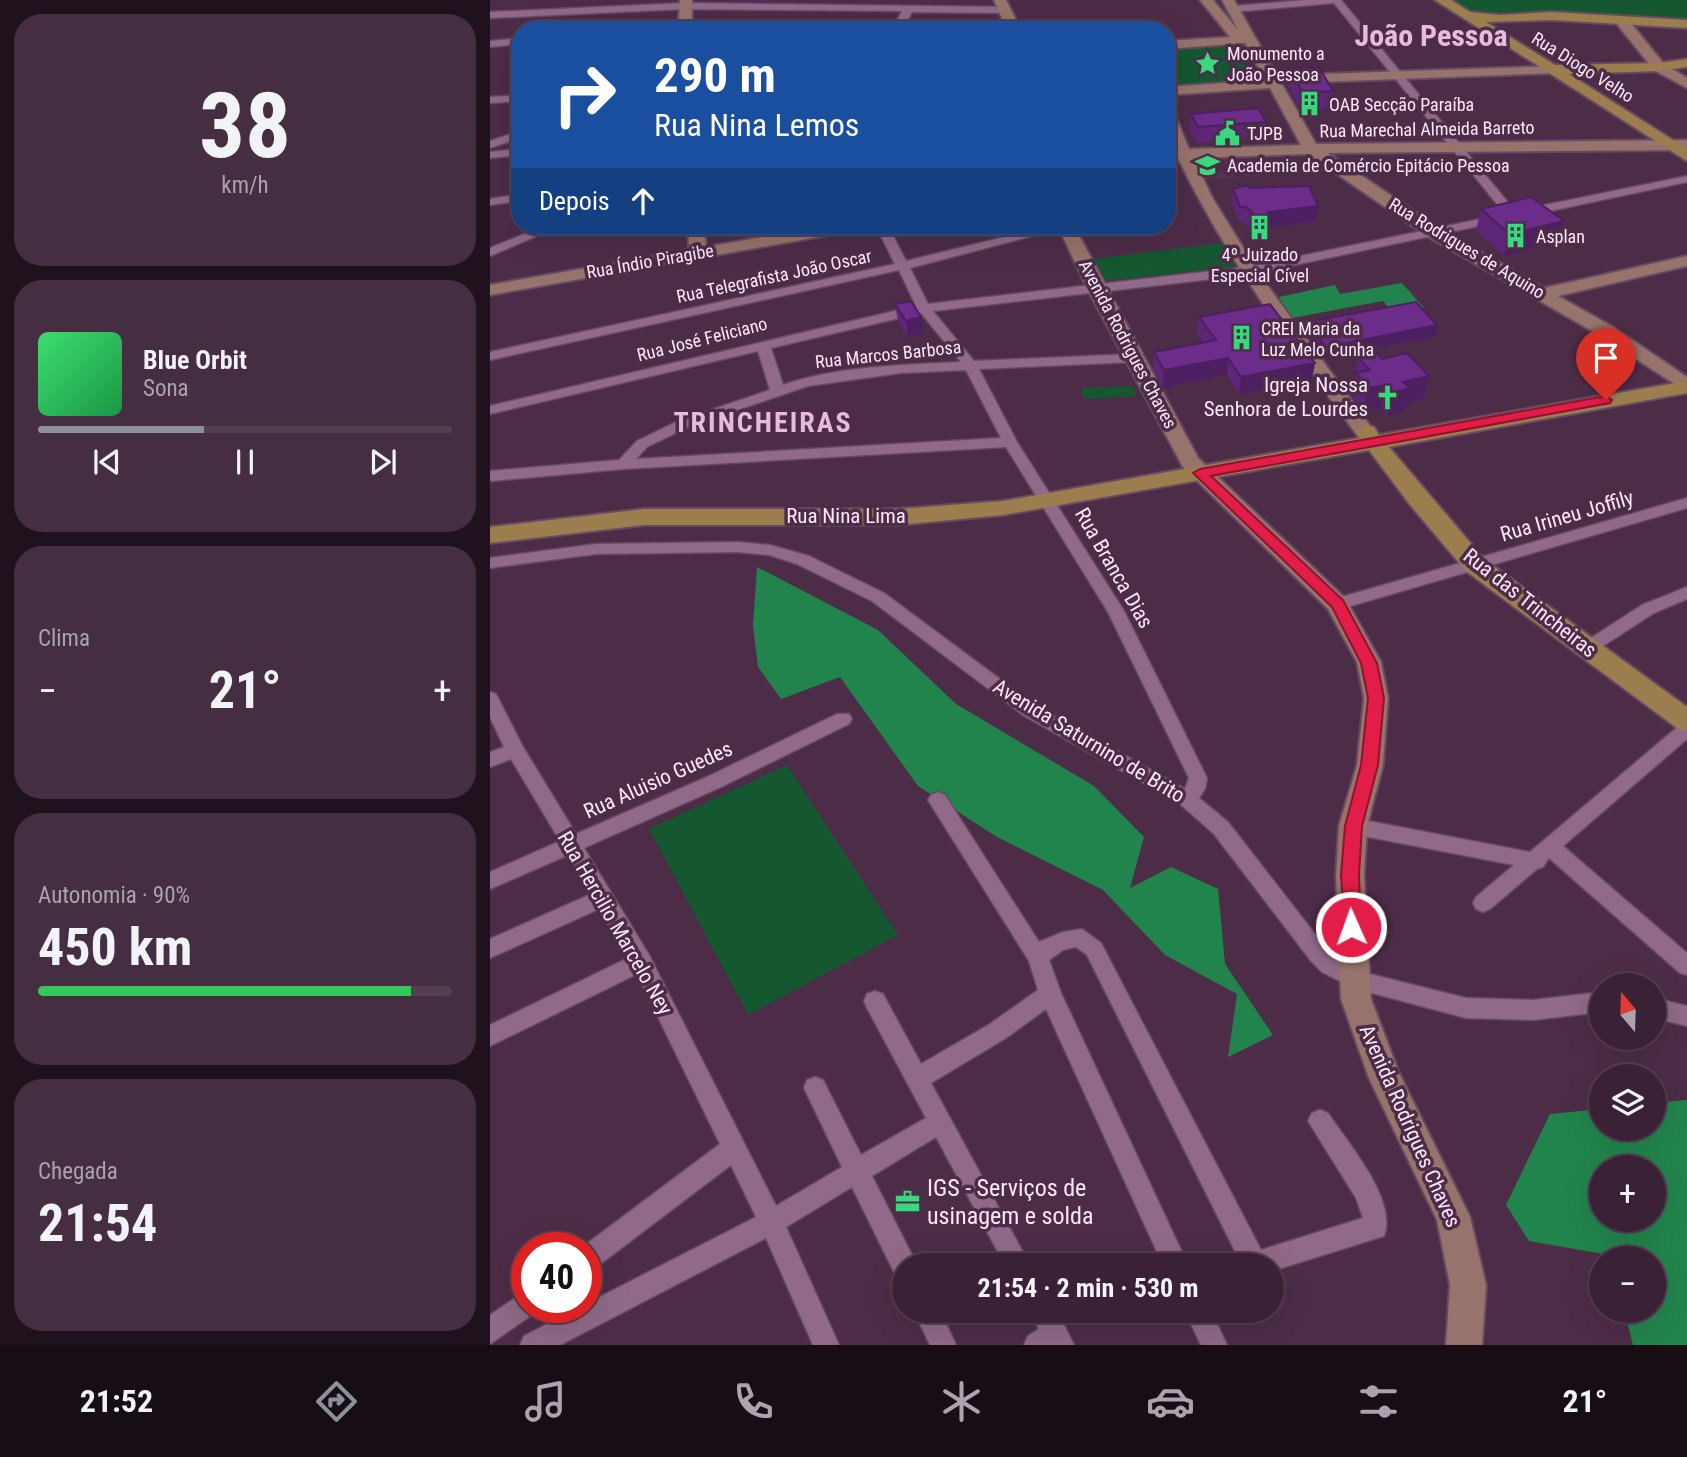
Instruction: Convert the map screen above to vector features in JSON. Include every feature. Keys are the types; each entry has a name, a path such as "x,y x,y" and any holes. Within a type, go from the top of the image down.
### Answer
{"main road":[{"path":"1442,0 1459,11 1483,18 1552,16 1687,24"},
{"name":"Rua Diogo Velho","path":"1459,11 1553,71 1679,145 1687,156"},
{"path":"1553,71 1659,67 1687,62"},
{"name":"Rua Nina Lima","path":"490,535 644,517 898,517 1045,494 1684,381"},
{"name":"Rua das Trincheiras","path":"1369,437 1475,565 1687,721"},
{"name":"Rua Nina Lima","path":"490,520 658,504 909,503 1045,494"}],"street":[{"path":"1206,0 1248,43"},
{"path":"1248,43 1231,4 1336,0 1513,216"},
{"path":"685,21 686,3"},
{"path":"490,15 581,5 646,7 686,3 909,8 1003,5"},
{"path":"637,21 646,7"},
{"path":"902,21 909,8"},
{"path":"1621,20 1659,67 1687,85"},
{"path":"490,44 511,42"},
{"path":"1176,45 1248,43"},
{"name":"Rua Rodrigues de Aquino","path":"1248,43 1275,81 1311,149 1433,232 1606,331 1684,381"},
{"path":"1176,90 1275,81 1553,71"},
{"path":"508,99 511,95"},
{"path":"490,100 511,99"},
{"path":"490,145 511,137"},
{"name":"Rua Marechal Almeida Barreto","path":"1176,153 1679,145"},
{"path":"490,155 511,153"},
{"name":"Rua das Trincheiras","path":"1176,155 1247,271 1369,437"},
{"name":"Rua José Feliciano","path":"490,410 924,308 1247,271 1687,178"},
{"path":"490,202 511,198"},
{"path":"490,252 532,235"},
{"path":"697,235 698,253"},
{"name":"Rua Índio Piragibe","path":"490,290 801,235"},
{"name":"Rua Branca Dias","path":"886,235 924,308 970,365 1010,442 1116,611 1198,778 1196,789 1187,799"},
{"name":"Rua Telegrafista João Oscar","path":"490,356 902,266 1028,235"},
{"name":"Avenida Rodrigues Chaves","path":"1070,235 1195,467 1337,604 1369,663 1376,698 1370,765 1353,826 1350,875 1353,979 1365,1029 1385,1078 1453,1217 1468,1285 1464,1345"},
{"path":"1542,294 1687,261"},
{"path":"763,344 777,390"},
{"name":"Rua Marcos Barbosa","path":"623,464 634,450 659,435 777,390 866,372 1134,358"},
{"path":"490,476 623,464 1010,442"},
{"name":"Rua Irineu Joffily","path":"1337,604 1687,503"},
{"name":"Avenida Saturnino de Brito","path":"490,563 596,549 737,547 789,554 878,597 1029,710 1187,799 1221,828 1318,954 1329,965 1353,979 1427,1000 1477,1009 1532,1010 1589,1003"},
{"path":"1586,649 1656,605 1687,593"},
{"name":"Rua Hercilio Marcelo Ney","path":"490,699 515,750 642,962 771,1222 826,1345"},
{"name":"Rua Aluisio Guedes","path":"490,881 714,782 843,719"},
{"path":"1483,903 1687,729"},
{"path":"490,760 515,750"},
{"path":"938,800 1038,958 1050,994 1170,1253"},
{"path":"1353,826 1543,854 1687,965"},
{"path":"490,949 603,898"},
{"path":"1038,958 1043,950 1076,938 1088,942 1094,949 1247,1253"},
{"path":"490,1036 642,962"},
{"path":"917,1079 998,1031 1050,994"},
{"path":"874,1001 1011,1253"},
{"path":"1666,1011 1687,1016"},
{"path":"815,1088 898,1253"},
{"path":"1284,1255 1375,1227 1377,1221 1372,1203 1320,1121"},
{"path":"533,1345 771,1222 940,1122"},
{"path":"602,1247 733,1149"},
{"path":"490,1331 511,1315"},
{"path":"932,1323 943,1345"},
{"path":"1046,1323 1051,1341"},
{"path":"1204,1323 1214,1345"}],"shaded area":[{"name":"Academia de Comércio Epitácio Pessoa","path":"1249,153 1258,176 1245,176 1238,163 1219,164 1213,166 1215,170 1234,171 1237,177 1205,179 1196,161 1205,159 1204,154"}],"green space":[{"path":"1449,0 1687,0 1687,20 1503,17 1465,11"},
{"path":"1242,42 1266,79 1176,86 1176,47"},
{"path":"1222,243 1235,267 1104,281 1093,259"},
{"path":"1402,283 1424,308 1393,313 1383,301 1292,318 1279,297 1335,285 1340,294"},
{"path":"1133,386 1136,396 1083,399 1082,388"},
{"path":"757,567 878,630 956,704 1094,786 1144,837 1130,888 1171,867 1218,889 1225,964 1273,1035 1228,1057 1237,994 1165,955 1103,890 997,837 918,786 840,677 781,699 758,667 753,626"},
{"path":"787,765 898,935 748,1015 649,829"},
{"path":"1687,1100 1687,1345 1633,1345 1627,1323 1666,1323 1666,1246 1589,1246 1589,1252 1529,1241 1506,1205 1550,1114 1589,1110 1589,1141 1666,1141 1666,1102"}],"building":[{"path":"1319,67 1333,91 1303,93 1289,68"},
{"path":"1258,108 1266,122 1198,127 1191,114"},
{"path":"1247,185 1250,188 1309,186 1318,206 1268,212 1270,215 1257,217 1246,207 1240,207 1233,189"},
{"path":"1531,197 1564,221 1509,234 1481,209"},
{"path":"911,301 921,317 906,321 895,304"},
{"path":"1416,302 1437,325 1326,347 1307,322"},
{"path":"1270,304 1315,363 1241,377 1228,358 1164,370 1154,352 1216,340 1199,317"},
{"path":"1377,353 1382,359 1407,353 1429,376 1403,382 1410,388 1392,393 1386,385 1368,388 1356,373 1370,370 1358,358"}],"place":[{"name":"Monumento a João Pessoa","path":"1207,63"},
{"name":"OAB Secção Paraíba","path":"1309,104"},
{"name":"TJPB","path":"1227,133"},
{"name":"Academia de Comércio Epitácio Pessoa","path":"1207,165"},
{"name":"4º Juizado Especial Cível","path":"1260,227"},
{"name":"Asplan","path":"1516,236"},
{"name":"CREI Maria da Luz Melo Cunha","path":"1241,338"},
{"name":"Igreja Nossa Senhora de Lourdes","path":"1388,397"},
{"name":"IGS - Serviços de usinagem e solda","path":"907,1202"}],"district":[{"name":"João Pessoa","path":"1431,35"},
{"name":"TRINCHEIRAS","path":"763,422"}],"route":[{"path":"1351,927 1353,826 1370,765 1376,698 1369,663 1361,643 1337,604 1200,473 1606,400"}]}
